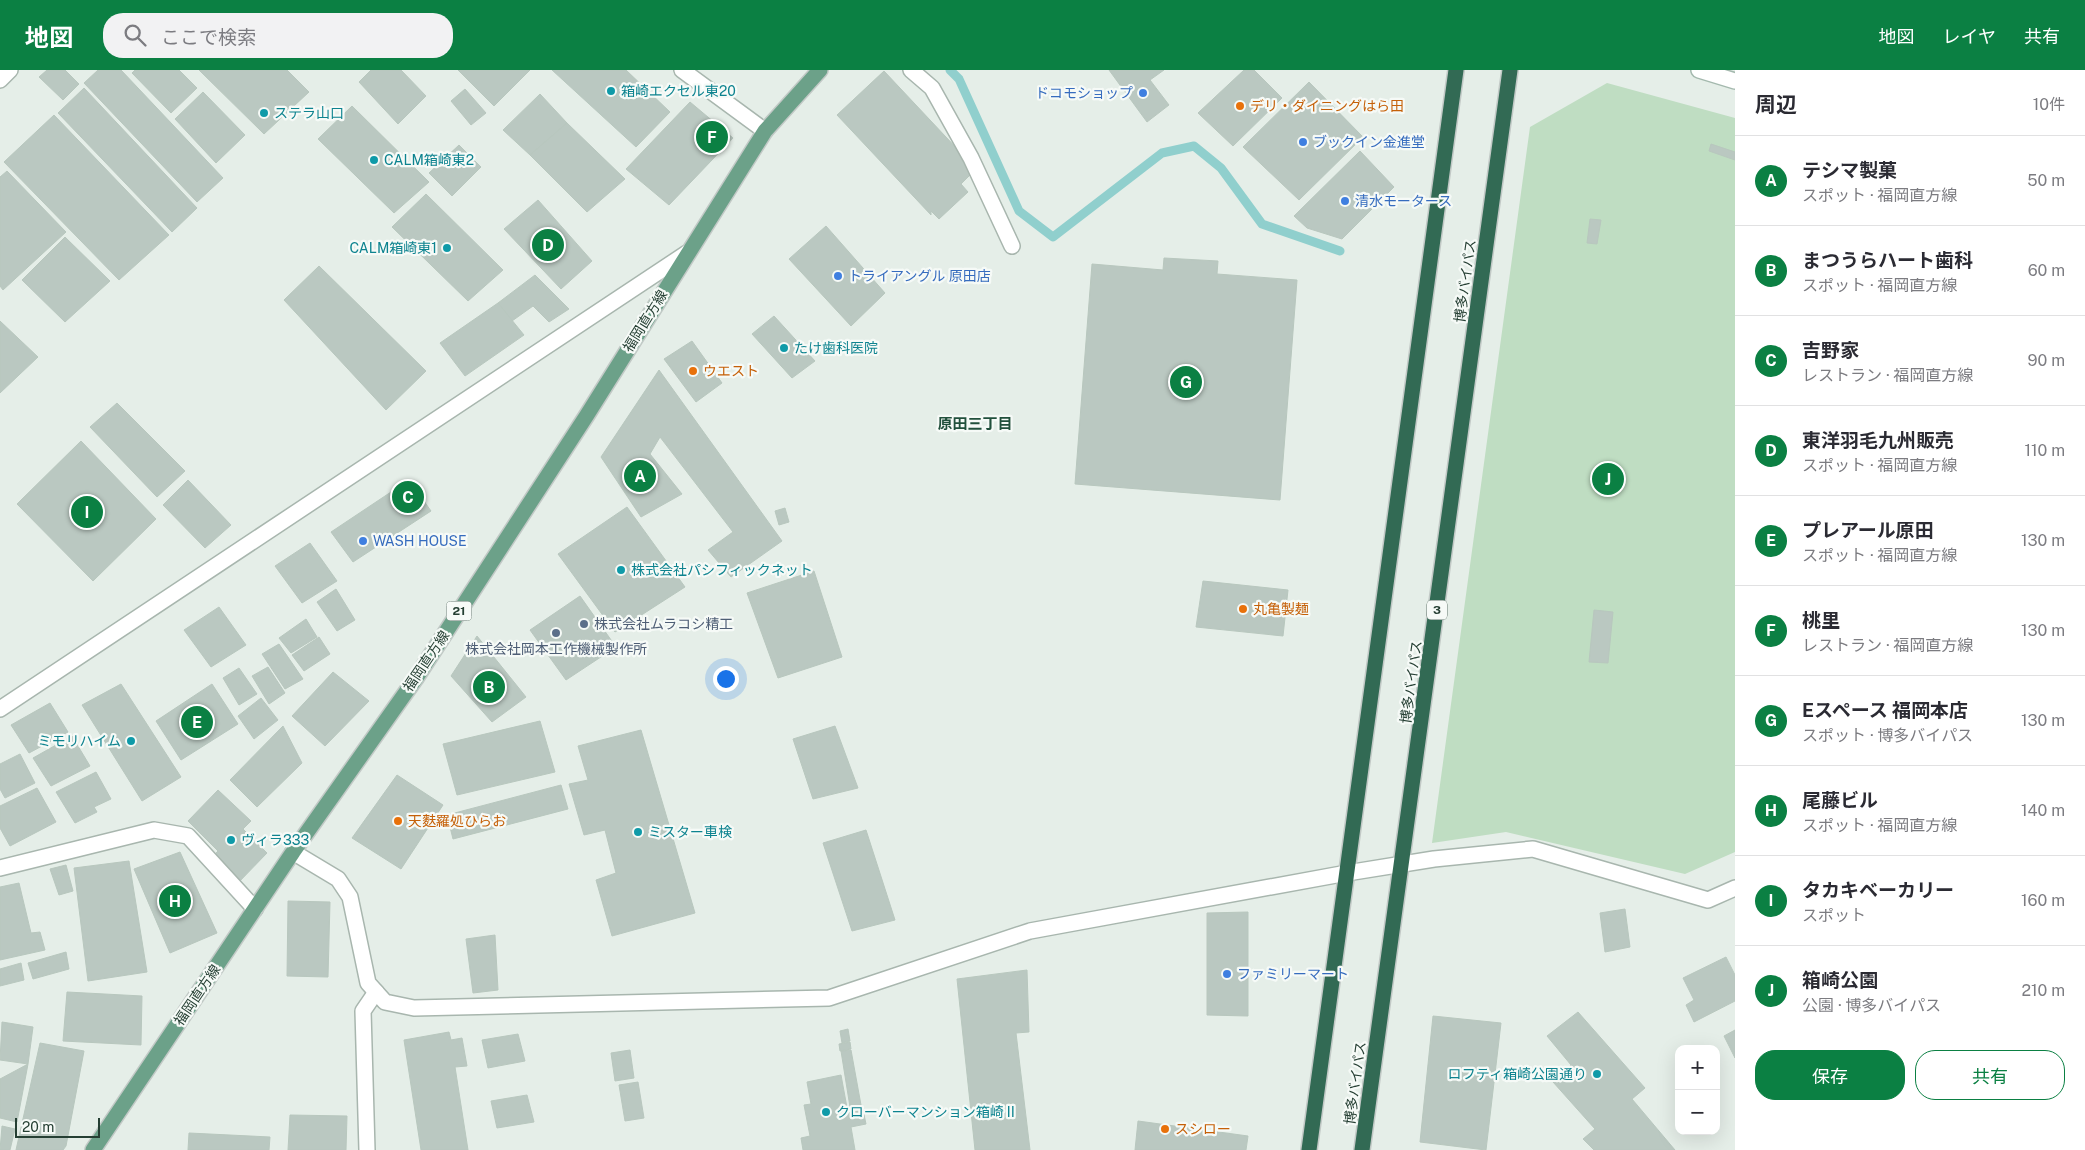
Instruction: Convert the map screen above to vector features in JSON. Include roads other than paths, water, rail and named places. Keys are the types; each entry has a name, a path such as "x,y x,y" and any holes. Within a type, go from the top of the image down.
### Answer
{"highway":[{"path":"1309,1150 1456,70"},
{"name":"博多バイパス","path":"1362,1150 1510,70"}],"main road":[{"name":"福岡直方線","path":"93,1150 293,852 416,678 587,415 687,253 766,131 820,70"}],"street":[{"path":"0,80 10,70"},
{"path":"682,70 766,131"},
{"path":"911,70 932,88 971,158 1012,246"},
{"path":"1699,70 1735,81"},
{"path":"0,709 687,253"},
{"path":"0,868 154,830 188,836 255,908"},
{"path":"293,852 338,879 350,897 368,983 385,1002 414,1008 829,998 1030,931 1347,873 1533,849 1708,900 1735,888"},
{"path":"367,1150 363,1011 376,992"}],"waterway":[{"path":"950,70 959,79 1019,211 1053,237 1162,153 1194,146 1221,168 1262,224 1340,251"}],"place":[{"name":"箱崎エクセル東20","path":"611,91"},
{"name":"ドコモショップ","path":"1143,93"},
{"name":"デリ・ダイニングはら田","path":"1240,106"},
{"name":"ステラ山口","path":"264,113"},
{"name":"桃里","path":"712,137"},
{"name":"ブックイン金進堂","path":"1303,142"},
{"name":"CALM箱崎東2","path":"374,160"},
{"name":"清水モータース","path":"1345,201"},
{"name":"東洋羽毛九州販売","path":"548,245"},
{"name":"CALM箱崎東1","path":"447,248"},
{"name":"トライアングル 原田店","path":"838,276"},
{"name":"たけ歯科医院","path":"784,348"},
{"name":"ウエスト","path":"693,371"},
{"name":"Eスペース 福岡本店","path":"1186,382"},
{"name":"テシマ製菓","path":"640,476"},
{"name":"箱崎公園","path":"1608,479"},
{"name":"吉野家","path":"408,497"},
{"name":"タカキベーカリー","path":"87,512"},
{"name":"WASH HOUSE","path":"363,541"},
{"name":"株式会社パシフィックネット","path":"621,570"},
{"name":"丸亀製麺","path":"1243,609"},
{"name":"株式会社ムラコシ精工","path":"584,624"},
{"name":"株式会社岡本工作機械製作所","path":"556,633"},
{"name":"まつうらハート歯科","path":"489,687"},
{"name":"プレアール原田","path":"197,722"},
{"name":"ミモリハイム","path":"131,741"},
{"name":"天麩羅処ひらお","path":"398,821"},
{"name":"ミスター車検","path":"638,832"},
{"name":"ヴィラ333","path":"231,840"},
{"name":"尾藤ビル","path":"175,901"},
{"name":"ファミリーマート","path":"1227,974"},
{"name":"ロフティ箱崎公園通り","path":"1597,1074"},
{"name":"クローバーマンション箱崎Ⅱ","path":"826,1112"},
{"name":"スシロー","path":"1165,1129"}],"district":[{"name":"原田三丁目","path":"975,423"}]}
